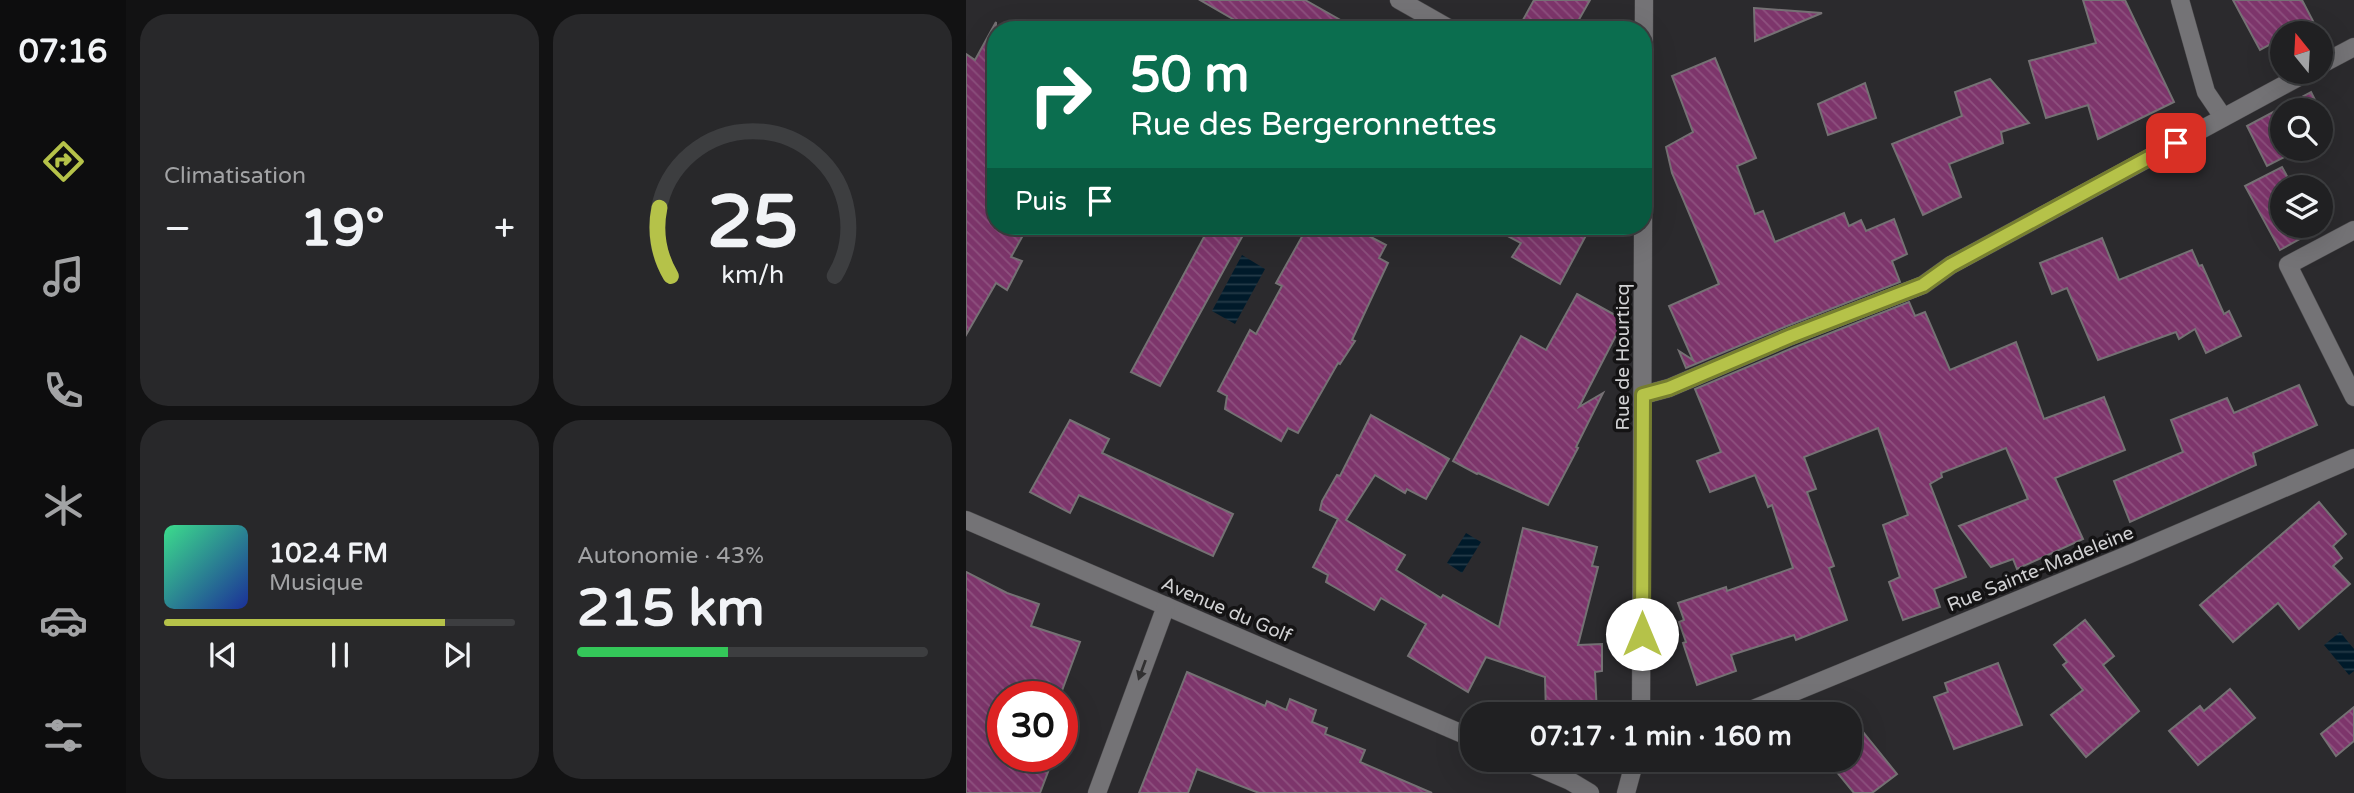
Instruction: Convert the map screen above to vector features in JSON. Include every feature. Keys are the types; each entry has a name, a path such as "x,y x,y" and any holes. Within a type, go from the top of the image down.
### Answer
{"street":[{"path":"1399,0 1436,21"},
{"name":"Rue de Hourticq","path":"1644,0 1644,21"},
{"path":"2180,0 2206,92 2223,117"},
{"path":"2333,58 2354,47"},
{"path":"1643,395 1669,388 1791,336 1923,285 1951,265 2285,84"},
{"path":"2354,230 2288,265 2354,397"},
{"name":"Rue de Hourticq","path":"1641,702 1644,235"},
{"name":"Rue Sainte-Madeleine","path":"1770,702 2130,554 2354,457"},
{"name":"Avenue du Golf","path":"966,520 1460,733"},
{"path":"1097,793 1166,606"},
{"path":"1549,772 1590,793"},
{"path":"1626,793 1632,772"}],"water":[{"path":"1242,255 1265,269 1235,324 1212,311"},
{"path":"1466,533 1481,542 1462,573 1447,563"},
{"path":"2340,632 2354,649 2354,671 2349,675 2324,645"}],"building":[{"path":"1200,0 1305,0 1342,21 1236,21"},
{"path":"1534,0 1590,0 1578,21 1523,20"},
{"path":"2083,0 2125,0 2174,102 2098,139 2088,105 2046,118 2029,61 2096,43"},
{"path":"2233,0 2302,0 2313,21 2270,21 2270,45 2260,50"},
{"path":"1754,8 1822,13 1755,41"},
{"path":"987,38 987,235 1023,235 1011,257 1022,261 1007,290 996,283 966,335 966,54 975,60"},
{"path":"1715,58 1756,158 1737,166 1755,214 1763,211 1775,242 1844,213 1849,226 1861,220 1866,231 1894,219 1907,254 1892,261 1900,282 1686,368 1679,351 1693,360 1669,306 1719,284 1672,173 1666,147 1693,132 1672,76"},
{"path":"1990,79 2029,123 2001,132 2003,143 1949,164 1961,197 1923,215 1892,144 1962,116 1955,92"},
{"path":"1865,83 1876,118 1828,135 1818,104"},
{"path":"2311,92 2314,98 2300,98"},
{"path":"2270,114 2270,161 2277,161 2267,166 2247,126"},
{"path":"2282,167 2286,175 2270,175 2270,232 2245,186"},
{"path":"1205,235 1243,235 1160,386 1131,372"},
{"path":"1303,235 1367,235 1386,245 1379,258 1388,263 1352,340 1355,341 1340,364 1338,363 1298,433 1288,428 1281,441 1225,409 1227,396 1218,391 1250,330 1256,334 1282,286 1276,283"},
{"path":"1506,235 1586,235 1560,284 1512,257 1521,243"},
{"path":"2102,238 2119,280 2192,250 2199,266 2202,265 2224,314 2229,311 2241,336 2206,353 2195,329 2179,339 2176,332 2098,360 2067,288 2052,294 2040,263"},
{"path":"2273,238 2302,238 2280,250"},
{"path":"1577,294 1624,320 1579,407 1603,393 1548,505 1453,461 1521,336 1546,350"},
{"path":"1909,302 1915,316 1925,312 1950,370 2016,342 2044,419 2104,397 2125,450 2055,478 2083,539 2017,569 2013,559 1991,567 1959,526 2028,499 2006,448 1941,473 1942,477 1930,484 1966,577 1934,589 1940,607 1903,620 1889,582 1900,577 1883,525 1908,515 1878,428 1804,457 1816,489 1807,492 1834,566 1829,568 1847,620 1796,640 1794,635 1731,655 1736,671 1697,685 1683,643 1686,642 1679,622 1684,620 1678,603 1726,587 1727,591 1793,568 1772,505 1768,507 1755,475 1710,492 1697,461 1721,452 1695,389"},
{"path":"2299,385 2317,425 2253,453 2256,465 2130,522 2114,481 2183,452 2171,420 2227,398 2234,413"},
{"path":"1371,415 1449,459 1426,499 1407,489 1405,493 1375,475 1346,520 1405,555 1396,570 1441,598 1443,595 1499,627 1523,528 1597,547 1592,566 1598,567 1578,645 1602,644 1602,671 1595,672 1596,702 1546,702 1545,677 1486,657 1468,692 1408,656 1426,624 1381,598 1374,610 1326,582 1328,575 1313,567 1338,519 1320,510 1322,501 1337,475 1340,476"},
{"path":"1070,420 1109,439 1102,453 1233,514 1213,556 1079,495 1070,513 1030,492"},
{"path":"2319,502 2346,534 2333,546 2342,558 2333,566 2350,584 2299,629 2278,603 2233,642 2200,605"},
{"path":"966,572 1007,593 1039,604 1031,626 1080,642 1066,681 987,681 987,772 1048,772 1040,793 966,793"},
{"path":"2085,620 2114,656 2103,665 2139,711 2086,757 2051,715 2083,690 2063,665 2067,662 2054,645"},
{"path":"1998,663 2022,725 1954,749 1934,697 1948,692 1945,683"},
{"path":"1187,672 1265,706 1267,701 1286,710 1290,699 1316,710 1312,722 1327,728 1325,734 1365,750 1360,762 1432,793 1259,793 1197,769 1188,793 1139,793"},
{"path":"2230,689 2255,718 2198,765 2169,731 2200,706 2204,711"},
{"path":"2354,707 2354,741 2336,756 2321,734"},
{"path":"1862,731 1897,774 1872,793 1854,793 1837,772 1862,772"}],"route":[{"path":"1642,634 1643,395 1669,388 1791,336 1923,285 1951,265 2176,143"}]}
